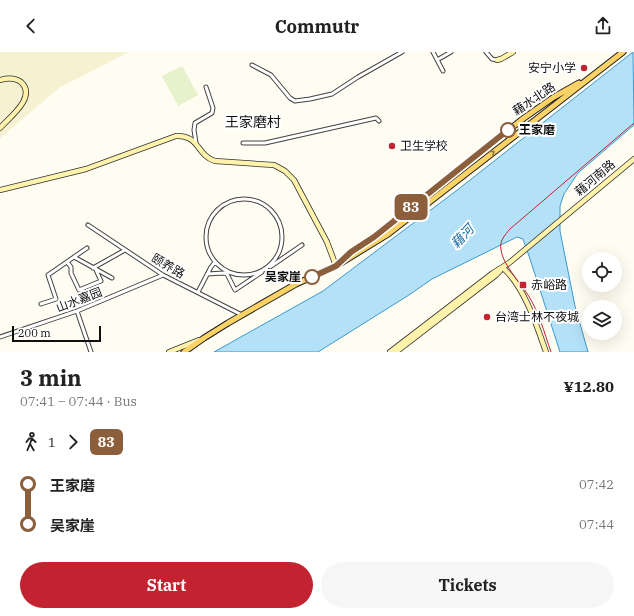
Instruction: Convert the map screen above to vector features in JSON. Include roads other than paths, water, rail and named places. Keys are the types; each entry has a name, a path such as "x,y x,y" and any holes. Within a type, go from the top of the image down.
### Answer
{"main road":[{"path":"497,60 513,52"},
{"name":"藉水北路","path":"184,352 228,323 296,284 336,266 388,234 623,52"},
{"name":"藉水北路","path":"336,266 351,252 374,237 524,118 554,96 596,74"},
{"path":"0,80 10,78 20,81 26,95 22,105 0,128"},
{"path":"0,190 86,169 176,136 189,137 196,143 208,159 215,161 274,165 286,171 294,180 327,242 336,266"},
{"name":"藉河南路","path":"502,268 570,213 634,158"},
{"path":"390,352 493,273 502,268"},
{"path":"396,352 496,275 502,268"},
{"path":"502,268 508,272 525,299 537,324 546,352"},
{"name":"藉水北路","path":"189,352 228,323"},
{"path":"169,352 204,338"}],"street":[{"path":"252,65 271,76 290,98 295,101 332,94 402,52"},
{"path":"433,52 443,71"},
{"path":"437,60 451,52"},
{"path":"486,52 492,59 497,60"},
{"path":"196,143 194,130 195,123 212,112 213,108 206,87"},
{"path":"243,143 265,143 376,118 379,121"},
{"path":"245,199 261,203 274,213 281,228 282,240 279,252 269,266 259,272 243,275 227,271 215,262 208,250 206,234 209,222 218,208 229,202 245,199"},
{"name":"颐养路","path":"88,225 163,275 243,315"},
{"path":"207,274 227,274 236,290 302,245"},
{"path":"41,304 56,300 48,275 87,248"},
{"path":"95,269 125,250"},
{"path":"74,257 112,278"},
{"path":"67,262 71,267 71,273 79,290 101,281 95,269"},
{"path":"198,292 215,262"},
{"name":"山水嘉园","path":"0,337 77,311 163,275"},
{"path":"77,311 91,352"}],"water":[{"name":"藉河","path":"633,52 634,125 578,173 564,194 560,206 560,231 575,306 582,331 582,340 585,340 588,352 560,352 523,239 517,237 432,279 318,352 214,352 323,291 456,191"}],"tram line":[{"path":"551,352 541,322 532,302 502,256 502,241 510,229 634,123"}],"place":[{"name":"安宁小学","path":"584,68"},
{"name":"王家磨","path":"508,130"},
{"name":"卫生学校","path":"392,146"},
{"name":"吴家崖","path":"312,277"},
{"name":"赤峪路","path":"523,285"},
{"name":"台湾士林不夜城","path":"487,317"}],"district":[{"name":"王家磨村","path":"253,122"}]}
